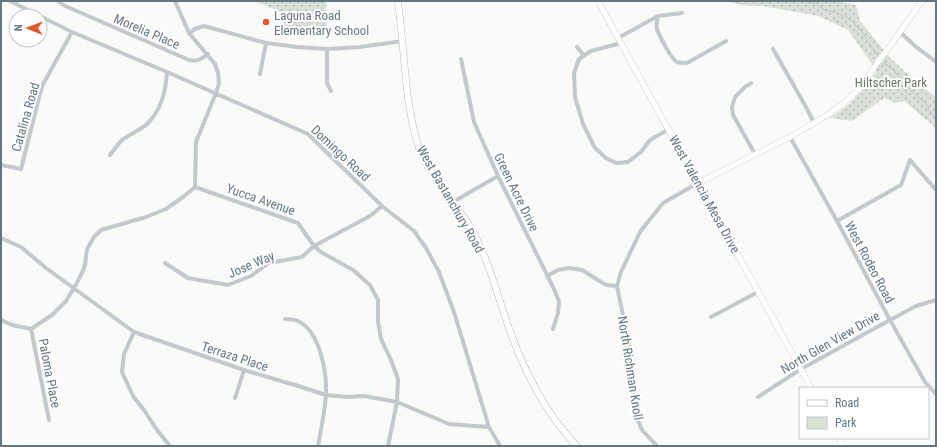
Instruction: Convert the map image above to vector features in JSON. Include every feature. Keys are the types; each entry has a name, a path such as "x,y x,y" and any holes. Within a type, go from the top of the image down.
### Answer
{"main road":[{"name":"West Bastanchury Road","path":"397,2 403,41 410,111 418,143 435,177 472,230 484,252 526,371 551,414 577,446"}],"street":[{"name":"Domingo Road","path":"10,1 72,32 308,134 382,206 414,231 426,248 439,272 454,312 489,428 500,446"},
{"name":"Morelia Place","path":"58,1 63,6 188,60 198,61 208,54"},
{"path":"1,320 12,325 31,329 52,315 66,301 74,288 85,264 87,249 94,237 101,230 146,217 166,209 195,187 196,142 216,93 219,83 218,73 215,64 208,54 189,33 175,1"},
{"name":"West Valencia Mesa Drive","path":"598,1 810,387"},
{"name":"North Richman Knoll","path":"658,446 642,430 637,418 634,403 630,350 617,286 621,272 640,232 663,203 698,183 790,137 844,104 861,87 877,62 922,1"},
{"path":"669,129 650,140 641,152 628,162 616,163 606,158 595,148 583,124 575,97 574,73 579,59 591,51 620,41 658,16 682,13"},
{"path":"658,16 657,23 659,33 673,59 677,62 687,63 726,40"},
{"path":"189,33 204,26 266,43 327,49 360,47 403,41"},
{"name":"Catalina Road","path":"1,165 21,169 42,86 72,32"},
{"path":"900,32 936,62"},
{"path":"260,74 266,43"},
{"path":"577,46 584,56"},
{"path":"327,49 327,83 331,91"},
{"path":"773,49 814,123"},
{"name":"Green Acre Drive","path":"461,59 474,122 498,176 559,301 558,313 553,329"},
{"path":"110,155 121,141 148,123 157,112 163,98 167,72"},
{"path":"752,83 735,97 732,107 733,116 755,154"},
{"name":"West Rodeo Road","path":"790,137 925,382 936,394"},
{"path":"837,221 901,185 910,160 936,190"},
{"path":"453,202 498,176"},
{"name":"Yucca Avenue","path":"195,187 298,223 314,246 321,252 353,270 370,285 378,300 378,321 381,339 398,379 397,402 388,446"},
{"name":"Jose Way","path":"165,263 188,278 228,285 251,276 269,264 302,257 314,246 370,216 382,206"},
{"name":"Terraza Place","path":"1,238 21,247 46,268 134,332 244,370 326,395 346,397 364,396 397,402 449,424 489,428"},
{"path":"547,276 558,270 569,268 582,270 606,285 617,286"},
{"path":"711,317 758,292"},
{"name":"North Glen View Drive","path":"758,397 801,369 890,320 916,306 936,300"},
{"path":"286,319 297,320 304,325 314,337 320,350 326,374 326,395 318,446"},
{"name":"Paloma Place","path":"31,329 49,420"},
{"path":"134,332 124,354 122,372 133,396 170,446"},
{"path":"235,398 244,370"}],"green space":[{"path":"254,1 325,1 327,35 308,34 280,29 286,14"},
{"name":"Hiltscher Park","path":"727,1 834,1 856,5 860,21 891,59 921,86 936,97 936,128 904,101 896,103 884,98 852,121 830,118 847,106 863,90 877,71 848,30 818,16 762,6 740,5"}],"waterway":[{"path":"791,1 797,1"},
{"path":"802,1 815,3 828,11 836,12 850,20 860,30 876,54"},
{"path":"884,63 894,70 918,98 924,101 933,116 936,118"}],"place":[{"name":"Laguna Road Elementary School","path":"266,22"}]}
